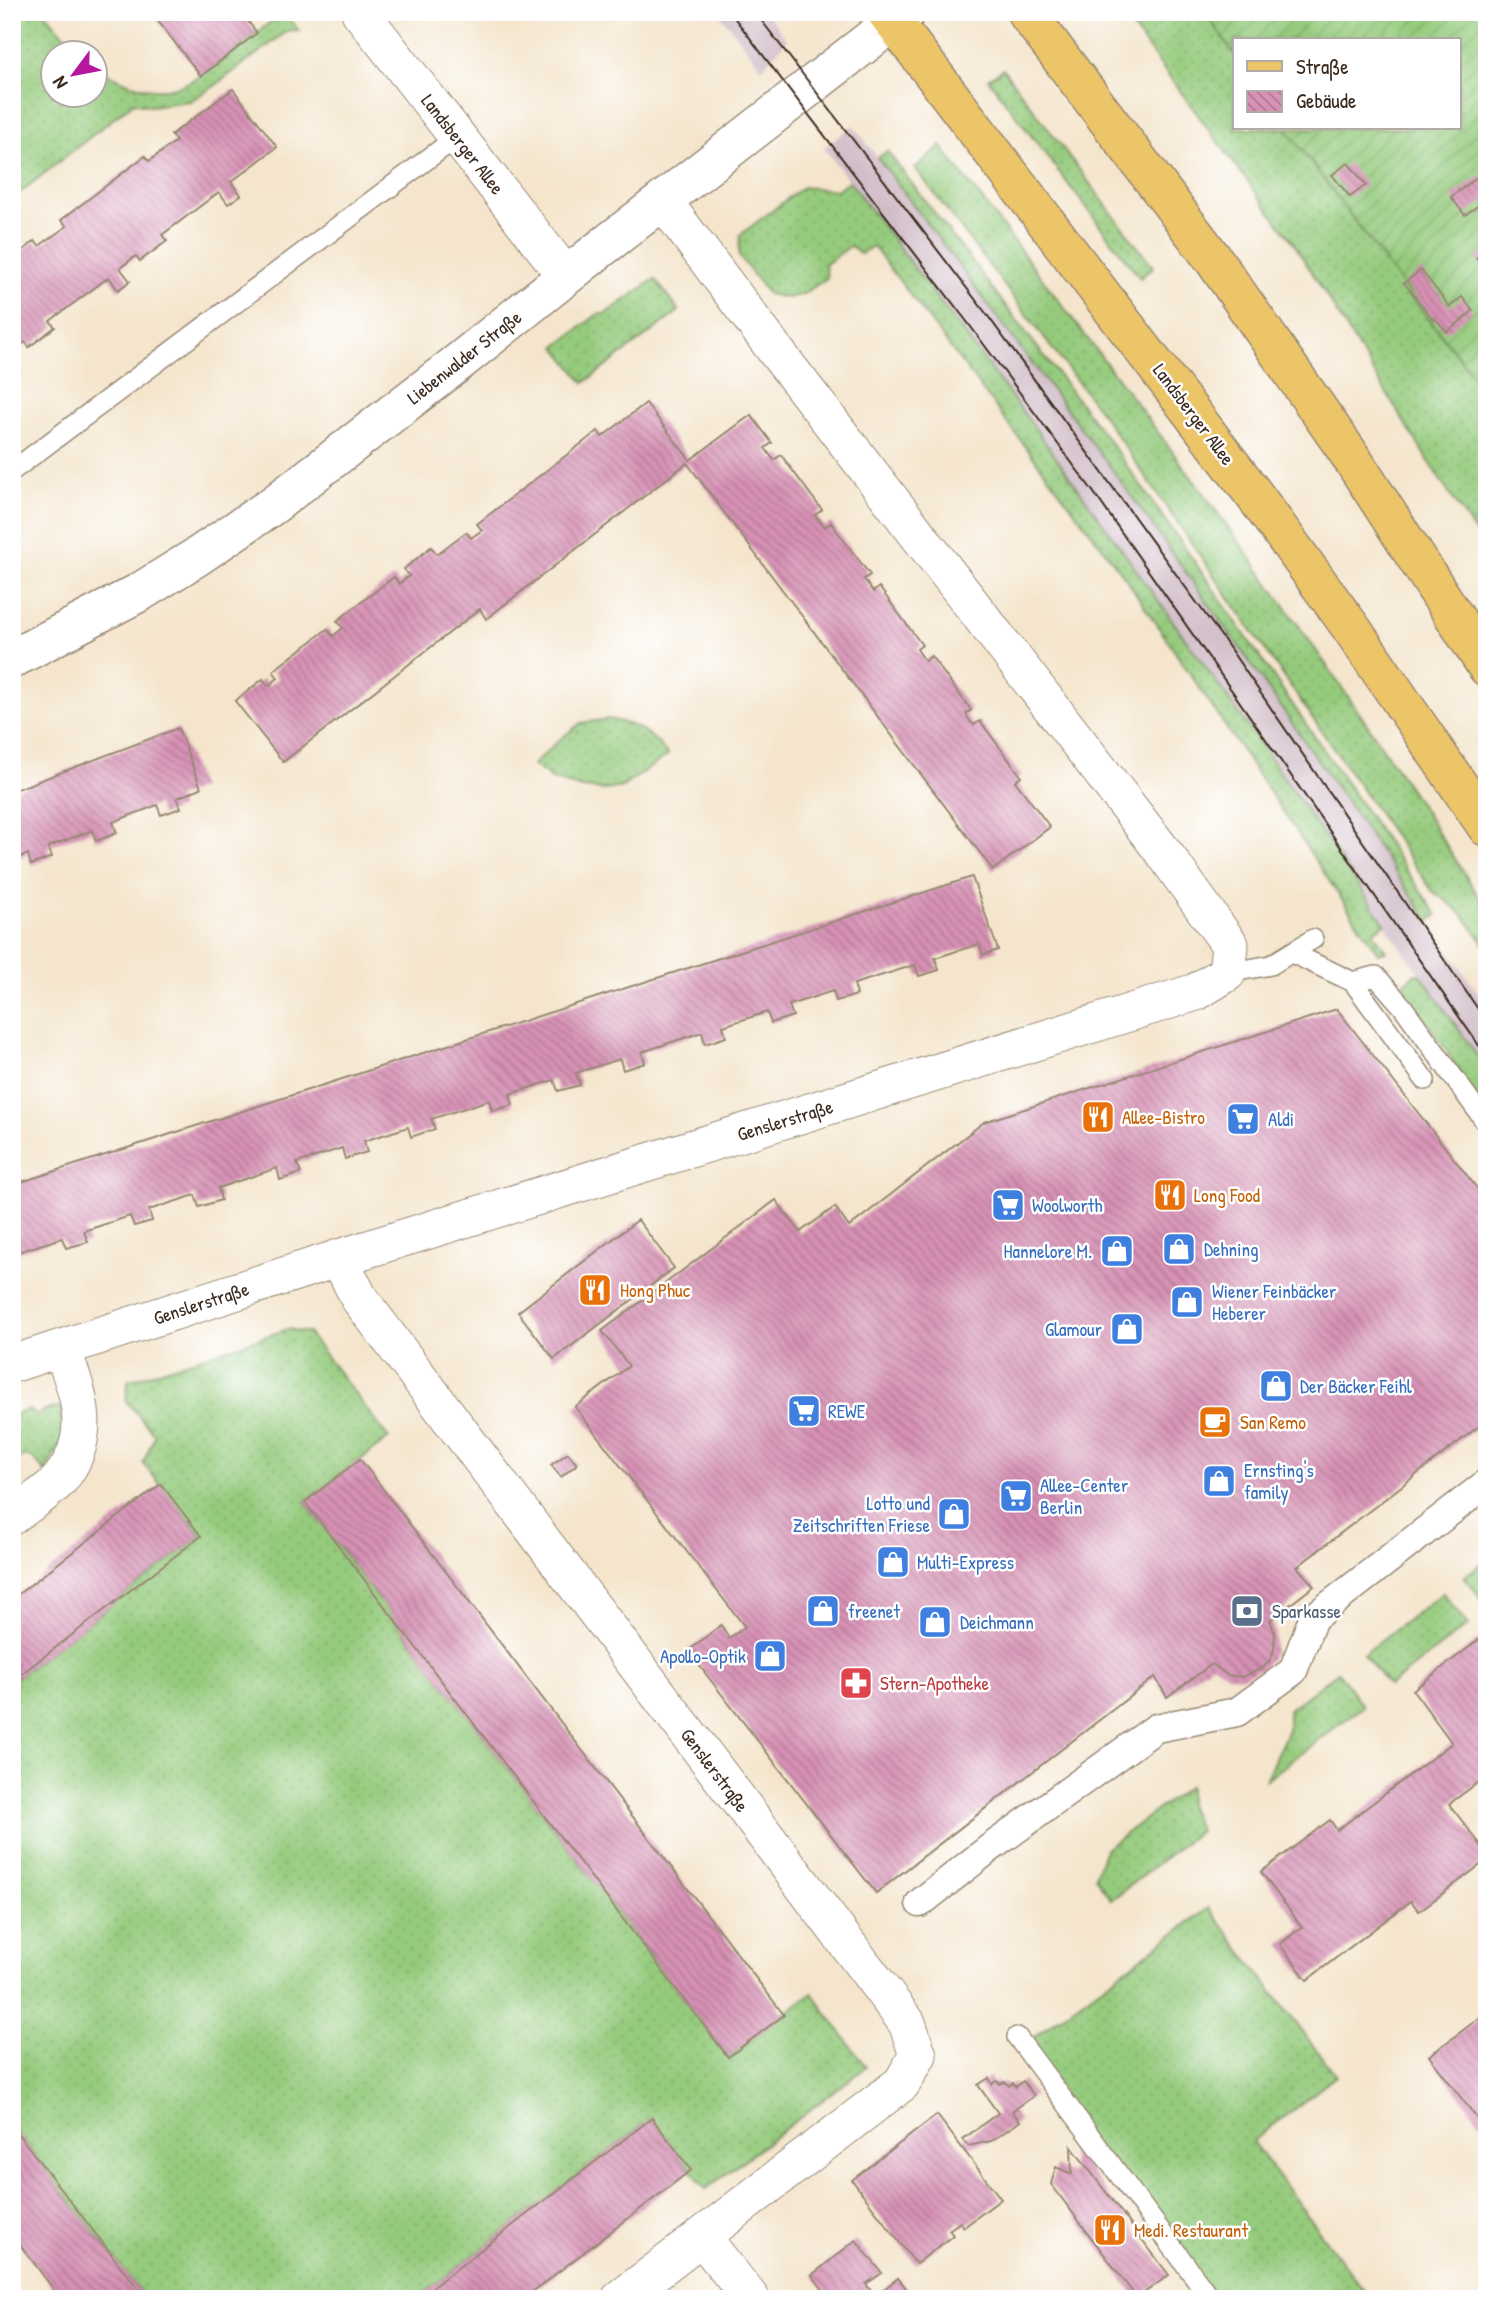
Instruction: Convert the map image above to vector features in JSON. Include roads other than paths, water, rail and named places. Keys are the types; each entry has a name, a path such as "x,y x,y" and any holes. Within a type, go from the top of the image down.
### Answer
{"main road":[{"path":"1026,12 1214,260 1346,451 1487,667"},
{"name":"Landsberger Allee","path":"895,15 1352,629 1487,827"}],"street":[{"name":"Landsberger Allee","path":"360,12 566,276"},
{"name":"Liebenwalder Straße","path":"12,659 140,592 209,549 293,489 455,365 895,15"},
{"path":"663,201 1175,868 1230,945 1227,973"},
{"name":"Genslerstraße","path":"12,1364 339,1258 1196,992 1227,973"},
{"name":"Genslerstraße","path":"339,1258 359,1298 906,2023 918,2055 902,2083 702,2237"},
{"path":"12,1516 59,1480 75,1455 82,1429 77,1389 62,1349"},
{"path":"920,1903 990,1848 1156,1728 1237,1712 1293,1671 1313,1618 1487,1483"},
{"path":"620,2299 702,2237 751,2299"}],"lane":[{"path":"12,471 457,137"},
{"path":"1227,973 1271,965 1313,939"},
{"path":"1292,953 1353,982 1425,1080"},
{"path":"1353,982 1376,976 1404,1007 1487,1124"},
{"path":"1017,2037 1211,2299"}],"tram line":[{"path":"730,12 1092,490 1487,1057"},
{"path":"755,12 985,312 1224,640 1487,1022"}],"place":[{"name":"Allee-Bistro","path":"1098,1117"},
{"name":"Aldi","path":"1243,1119"},
{"name":"Long Food","path":"1170,1195"},
{"name":"Woolworth","path":"1008,1205"},
{"name":"Dehning","path":"1179,1249"},
{"name":"Hannelore M.","path":"1117,1251"},
{"name":"Hong Phuc","path":"595,1290"},
{"name":"Wiener Feinbäcker Heberer","path":"1187,1302"},
{"name":"Glamour","path":"1127,1329"},
{"name":"Der Bäcker Feihl","path":"1276,1386"},
{"name":"REWE","path":"804,1411"},
{"name":"San Remo","path":"1215,1422"},
{"name":"Ernsting's family","path":"1219,1481"},
{"name":"Allee-Center Berlin","path":"1016,1496"},
{"name":"Lotto und Zeitschriften Friese","path":"954,1514"},
{"name":"Multi-Express","path":"893,1562"},
{"name":"freenet","path":"823,1611"},
{"name":"Sparkasse","path":"1247,1611"},
{"name":"Deichmann","path":"935,1622"},
{"name":"Apollo-Optik","path":"770,1656"},
{"name":"Stern-Apotheke","path":"856,1683"},
{"name":"Medi. Restaurant","path":"1110,2230"}]}
